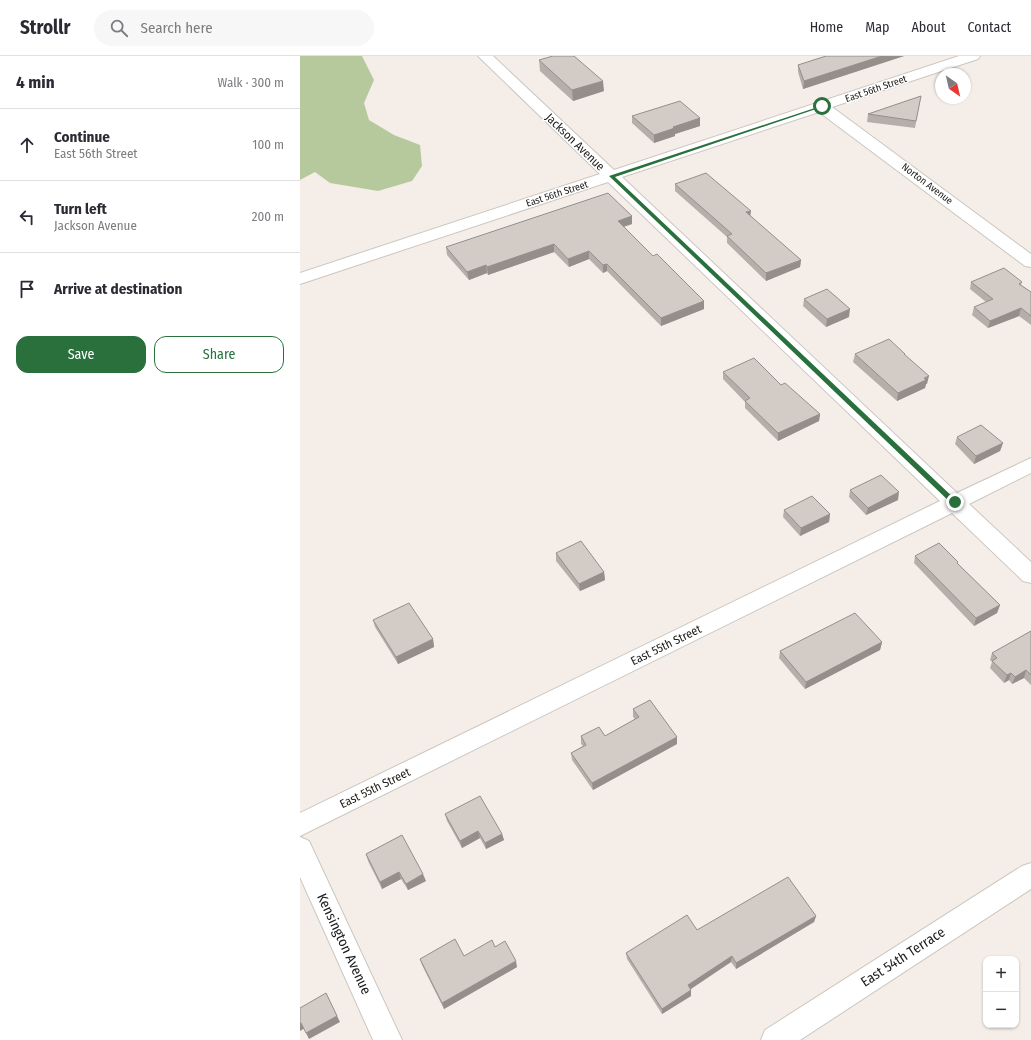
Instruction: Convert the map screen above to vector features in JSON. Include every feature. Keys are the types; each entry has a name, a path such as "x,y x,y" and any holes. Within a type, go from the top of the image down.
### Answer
{"street":[{"name":"Jackson Avenue","path":"485,56 1031,575"},
{"name":"East 56th Street","path":"300,279 972,56"},
{"name":"Norton Avenue","path":"822,106 1031,262"},
{"name":"East 55th Street","path":"300,825 1031,465"},
{"name":"Kensington Avenue","path":"300,849 388,1040"},
{"name":"East 54th Terrace","path":"775,1040 1031,874"}],"green space":[{"path":"300,56 362,56 374,80 364,103 369,120 394,135 420,145 422,166 412,181 378,191 330,183 315,172 300,180"}],"building":[{"path":"553,56 574,56 603,81 572,90 539,60"},
{"path":"826,56 882,56 804,81 798,65"},
{"path":"921,96 916,121 868,114"},
{"path":"680,101 700,118 654,135 632,116"},
{"path":"706,173 751,211 746,212 801,260 766,273 727,236 732,234 675,184"},
{"path":"608,193 632,216 618,221 653,256 657,254 704,301 661,318 607,264 603,265 589,251 568,259 554,244 487,267 486,265 467,272 446,247"},
{"path":"1004,268 1022,282 1019,284 1031,292 1031,316 1021,308 990,321 974,307 993,299 971,282"},
{"path":"827,289 850,309 827,319 804,299"},
{"path":"889,339 929,376 924,378 926,380 898,393 855,354"},
{"path":"754,358 781,385 785,383 820,414 778,433 745,401 750,398 723,372"},
{"path":"981,425 1003,443 976,456 957,437"},
{"path":"881,475 899,492 868,508 850,490"},
{"path":"812,496 830,514 801,528 784,510"},
{"path":"581,541 604,572 579,584 556,553"},
{"path":"939,543 1000,605 976,618 915,556"},
{"path":"409,603 433,639 396,657 373,620"},
{"path":"855,613 882,642 806,682 780,651"},
{"path":"1031,631 1031,675 1026,670 1015,677 1011,673 1007,675 992,661 997,658 992,653"},
{"path":"650,700 677,737 592,783 571,753 586,745 581,736 599,727 605,736 639,717 633,709"},
{"path":"480,796 502,834 485,843 478,831 460,841 445,814"},
{"path":"402,835 423,874 406,884 399,872 380,882 366,854"},
{"path":"788,877 816,916 736,963 732,956 688,985 691,990 662,1009 626,953 687,915 697,930"},
{"path":"455,939 464,956 492,940 495,947 505,941 516,961 442,1003 420,959"},
{"path":"326,993 337,1016 306,1033 300,1023 300,1008"}],"route":[{"path":"822,106 612,176 955,502"}]}
